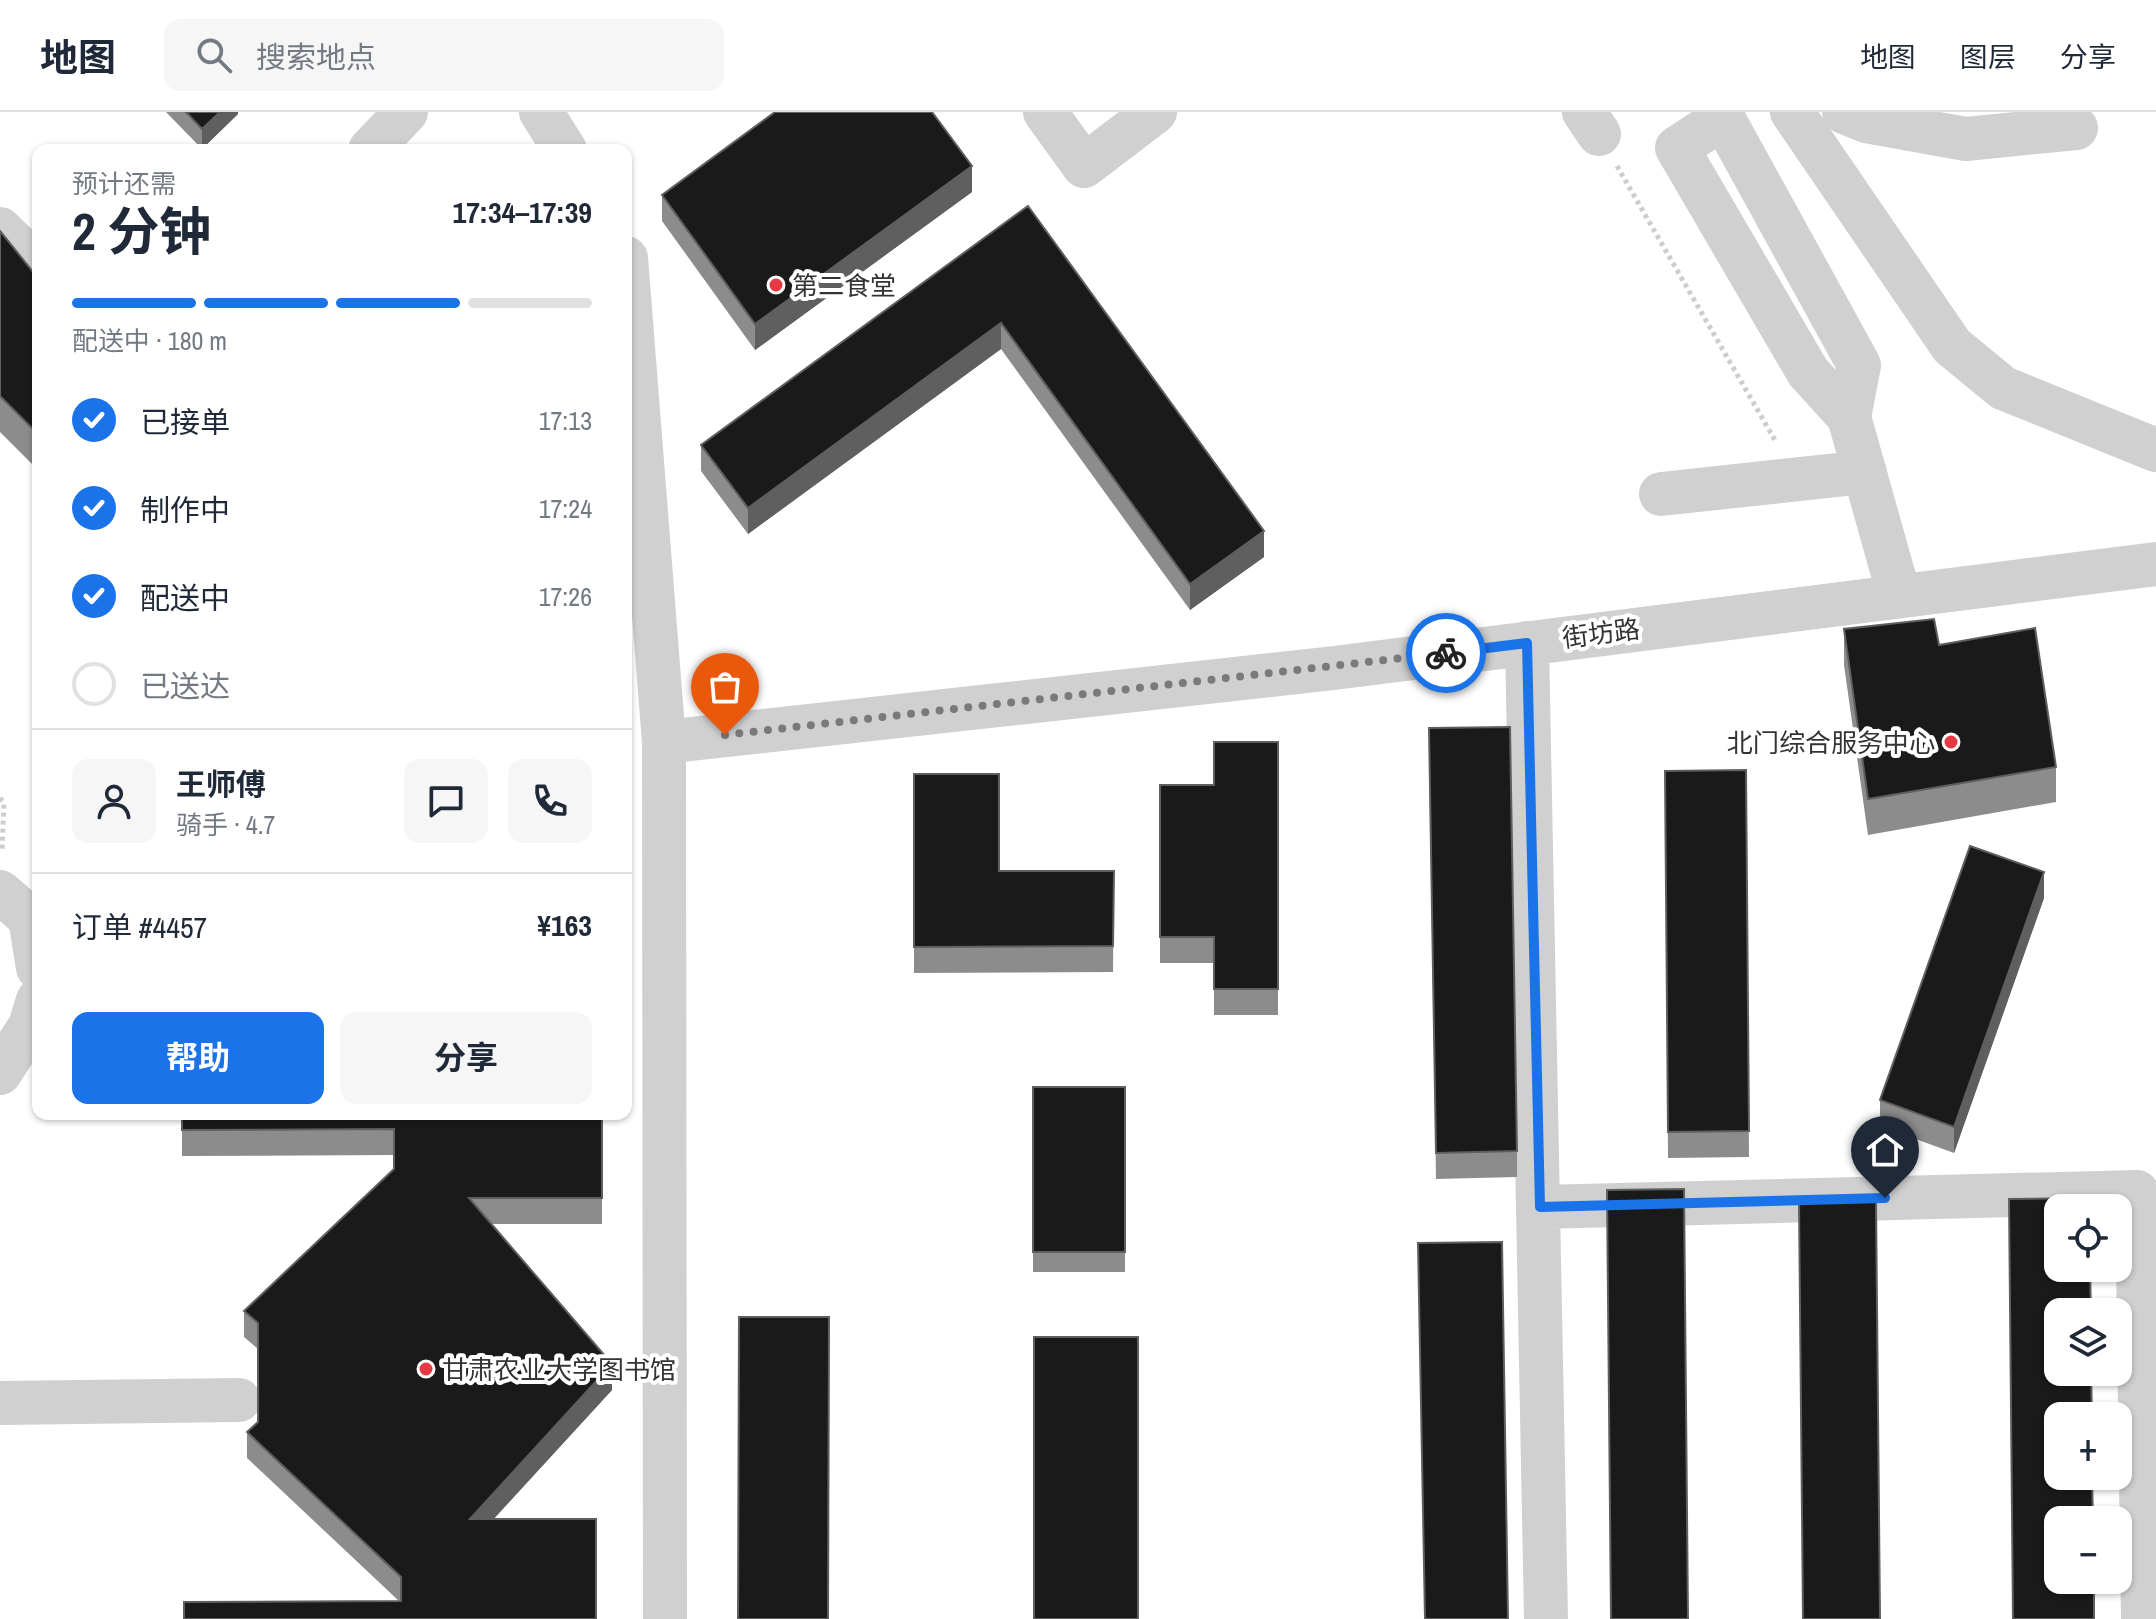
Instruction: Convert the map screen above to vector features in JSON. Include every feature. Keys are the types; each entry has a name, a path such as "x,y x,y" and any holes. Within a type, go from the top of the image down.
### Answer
{"street":[{"path":"376,144 406,112"},
{"path":"541,112 561,144"},
{"path":"1045,112 1084,166 1155,112"},
{"path":"1792,112 1952,346 2003,388 2156,450"},
{"path":"1844,112 1866,121 1966,139 2076,128"},
{"path":"1849,417 1859,365 1723,118 1677,148 1808,372 1849,417 1899,595"},
{"path":"0,229 32,260"},
{"path":"632,334 664,742 645,999 665,1619"},
{"path":"1661,494 1865,472"},
{"name":"街坊路","path":"664,742 1319,670 2156,564"},
{"path":"1527,643 1546,1619"},
{"path":"17,902 32,949"},
{"path":"0,1073 32,1020"},
{"path":"1540,1207 2137,1192 2143,1619"},
{"path":"0,1403 239,1400"}],"path":[{"path":"1591,123 1797,479"},
{"path":"0,798 4,803 17,902"}],"building":[{"path":"186,112 220,112 202,129"},
{"name":"第二食堂","path":"775,112 932,112 972,166 755,324 662,195"},
{"path":"1028,206 1264,531 1190,584 1001,323 748,508 701,445"},
{"path":"0,231 32,271 32,428 0,396"},
{"name":"北门综合服务中心","path":"1934,619 1939,645 2035,628 2056,767 1868,799 1844,629"},
{"path":"1510,727 1517,1151 1436,1153 1429,728"},
{"path":"1214,742 1278,742 1278,989 1214,989 1214,937 1160,937 1160,785 1214,785"},
{"path":"1746,770 1749,1131 1668,1132 1665,771"},
{"path":"914,774 999,774 999,871 1114,871 1113,946 914,947"},
{"path":"1970,846 2044,872 1954,1127 1880,1100"},
{"path":"1033,1087 1125,1087 1125,1252 1033,1252"},
{"name":"甘肃农业大学图书馆","path":"182,1120 602,1120 602,1198 469,1198 612,1364 470,1519 596,1519 596,1619 184,1619 184,1602 401,1601 401,1577 247,1432 258,1422 258,1323 244,1311 394,1169 394,1129 182,1130"},
{"path":"1684,1189 1688,1619 1611,1619 1607,1190"},
{"path":"2009,1199 2044,1199 2044,1282 2090,1282 2091,1298 2044,1298 2044,1386 2091,1386 2092,1402 2044,1402 2044,1490 2092,1490 2093,1506 2044,1506 2044,1594 2094,1594 2094,1619 2013,1619"},
{"path":"1876,1201 1880,1619 1803,1619 1799,1202"},
{"path":"1502,1242 1508,1619 1425,1619 1418,1243"},
{"path":"739,1317 829,1317 828,1619 738,1619"},
{"path":"1034,1337 1138,1337 1138,1619 1034,1619"}],"way so far":[{"path":"725,735 1446,653"}],"place":[{"name":"第二食堂","path":"776,285"},
{"name":"北门综合服务中心","path":"1951,742"},
{"name":"甘肃农业大学图书馆","path":"426,1369"}],"route":[{"path":"1446,653 1527,643 1540,1207 1885,1198"}]}
